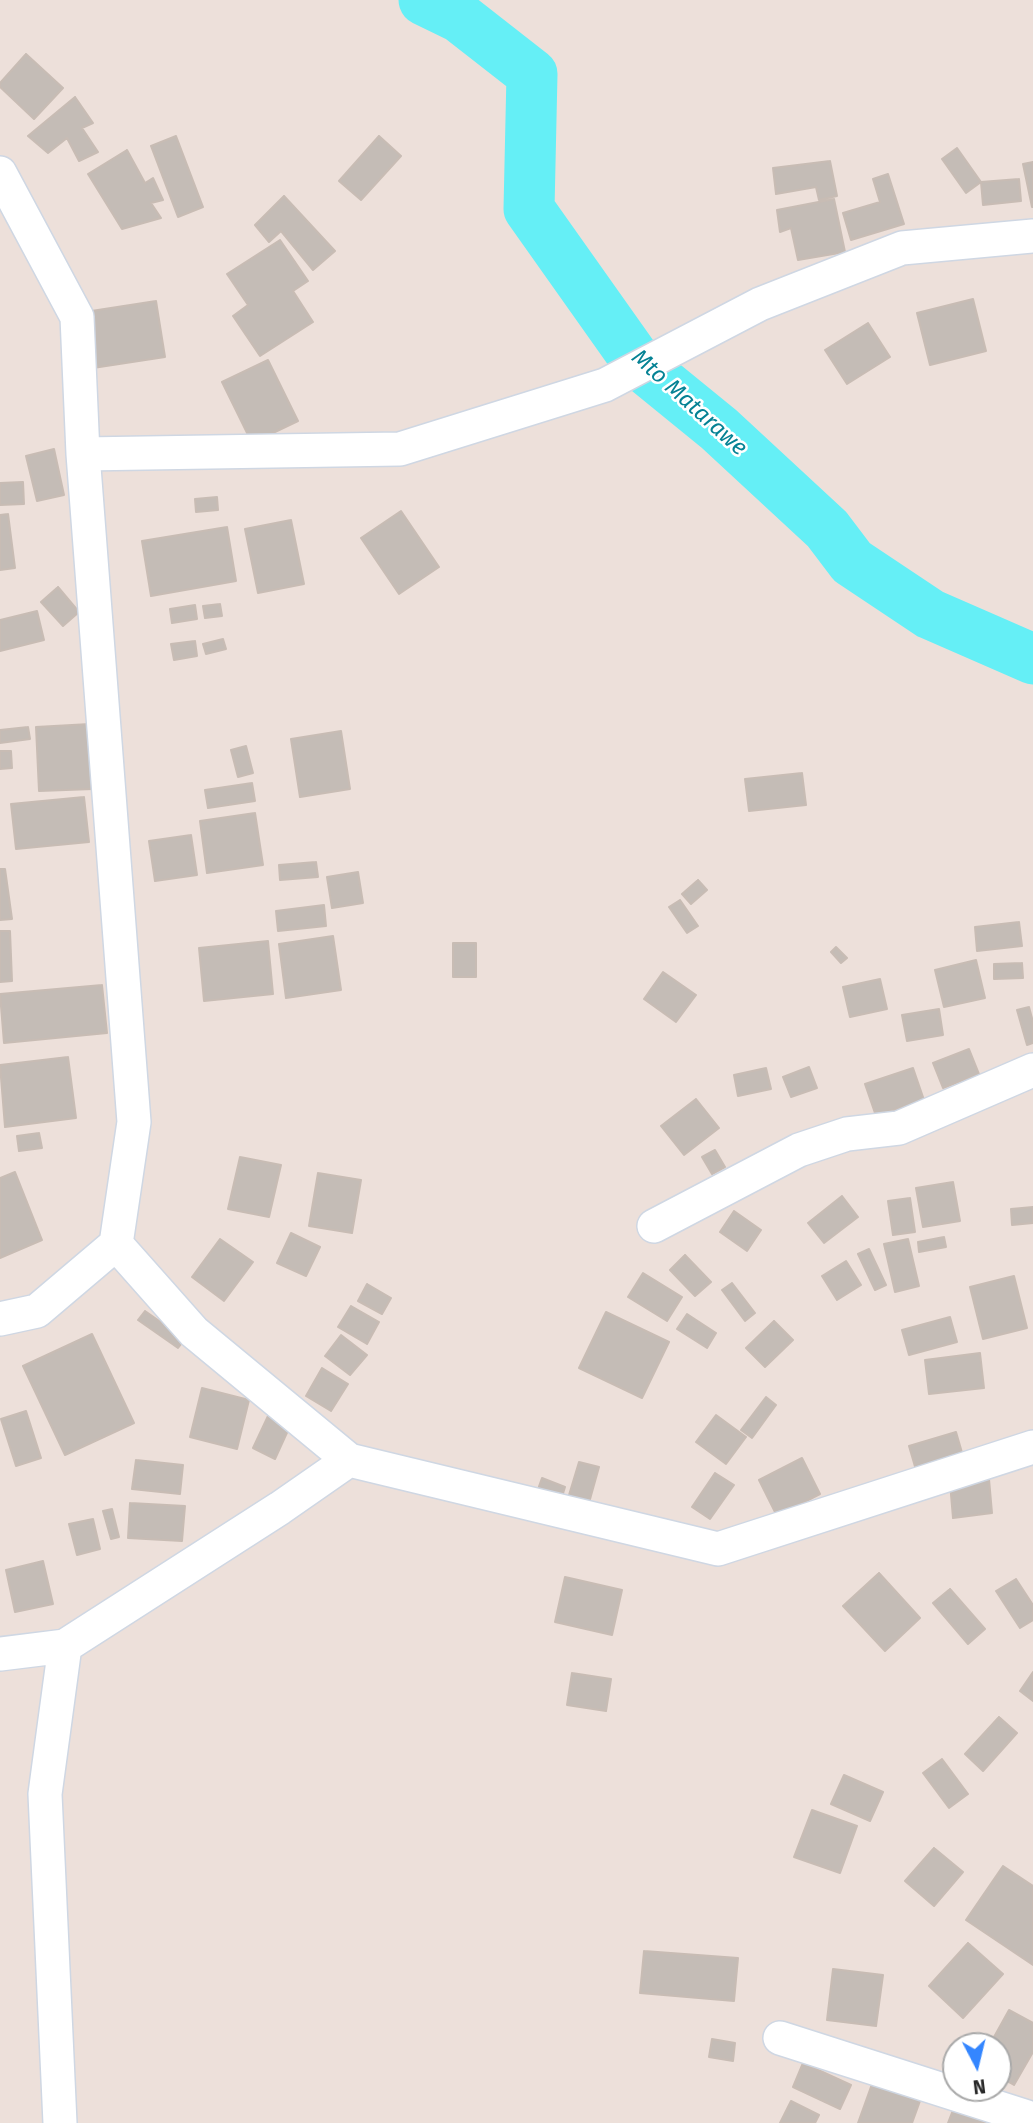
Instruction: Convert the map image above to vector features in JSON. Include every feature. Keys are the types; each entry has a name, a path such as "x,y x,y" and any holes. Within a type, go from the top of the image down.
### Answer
{"street":[{"path":"0,173 77,317 83,454 134,1122 116,1244 37,1311 0,1319"},
{"path":"83,454 400,449 605,385 760,304 902,248 1033,236"},
{"path":"654,1226 799,1150 847,1134 899,1128 1033,1070"},
{"path":"116,1244 194,1332 349,1460 718,1549 1033,1447"},
{"path":"0,1654 65,1646 280,1508 349,1460"},
{"path":"60,2123 45,1794 65,1646"},
{"path":"780,2038 1028,2115"}],"building":[{"path":"26,54 63,88 34,119 0,87 0,83"},
{"path":"75,97 93,123 82,128 98,152 79,161 67,138 48,153 28,136"},
{"path":"176,136 203,207 178,217 151,146"},
{"path":"379,136 401,156 361,200 339,181"},
{"path":"957,148 981,182 966,193 942,159"},
{"path":"127,150 145,183 153,178 163,200 151,203 161,218 122,229 88,174"},
{"path":"830,161 837,196 819,200 816,187 776,194 773,168"},
{"path":"1033,162 1033,207 1032,207 1023,164"},
{"path":"888,174 904,224 851,240 843,213 880,202 873,179"},
{"path":"1019,179 1021,201 983,205 981,182"},
{"path":"284,196 335,251 313,270 281,231 269,242 255,225"},
{"path":"834,199 845,252 798,260 791,228 780,232 777,210"},
{"path":"280,240 308,281 293,291 313,322 260,356 233,316 248,305 227,274"},
{"path":"973,299 986,351 930,365 917,313"},
{"path":"156,301 165,357 93,368 85,312"},
{"path":"868,323 890,357 847,384 825,350"},
{"path":"268,360 298,421 252,443 222,382"},
{"path":"54,449 64,495 37,501 26,456"},
{"path":"23,482 24,504 0,505 0,483"},
{"path":"217,497 218,510 196,512 195,499"},
{"path":"401,511 439,567 399,594 361,538"},
{"path":"8,514 15,568 0,570 0,515"},
{"path":"291,520 304,584 258,593 245,529"},
{"path":"227,527 236,581 151,596 142,541"},
{"path":"58,587 79,612 63,626 41,602"},
{"path":"220,604 222,616 205,618 203,606"},
{"path":"195,605 197,619 172,623 170,609"},
{"path":"37,611 44,640 0,651 0,620"},
{"path":"223,639 226,649 206,654 203,644"},
{"path":"195,641 197,656 174,660 171,644"},
{"path":"90,724 93,789 39,791 36,727"},
{"path":"28,727 30,739 0,743 0,730"},
{"path":"341,731 350,789 300,797 291,739"},
{"path":"246,746 253,773 238,777 231,750"},
{"path":"0,751 11,751 12,768 0,769"},
{"path":"802,773 806,805 749,811 745,779"},
{"path":"252,783 255,801 208,808 205,790"},
{"path":"84,797 89,842 16,849 11,804"},
{"path":"255,813 263,865 207,873 200,821"},
{"path":"191,835 197,875 155,881 149,841"},
{"path":"316,862 318,877 280,880 279,865"},
{"path":"0,869 5,869 12,919 0,920"},
{"path":"358,872 363,903 332,908 327,877"},
{"path":"698,880 707,890 691,904 682,894"},
{"path":"680,900 698,926 687,933 669,907"},
{"path":"324,905 326,926 278,931 276,911"},
{"path":"1019,922 1022,946 977,951 975,927"},
{"path":"0,931 10,931 12,981 0,982"},
{"path":"333,936 341,990 286,998 279,944"},
{"path":"268,941 273,994 204,1001 199,948"},
{"path":"453,943 476,943 476,977 453,977"},
{"path":"836,947 847,958 841,963 831,952"},
{"path":"976,960 985,998 944,1007 935,970"},
{"path":"1022,963 1023,978 994,979 994,964"},
{"path":"663,972 696,995 676,1022 644,999"},
{"path":"880,979 887,1009 850,1017 843,987"},
{"path":"102,985 107,1033 4,1043 0,994"},
{"path":"1029,1007 1033,1022 1033,1043 1027,1045 1017,1010"},
{"path":"939,1009 943,1035 907,1041 902,1015"},
{"path":"969,1049 979,1074 943,1088 933,1063"},
{"path":"68,1057 76,1118 5,1127 0,1065"},
{"path":"809,1067 817,1088 791,1097 783,1077"},
{"path":"766,1068 771,1089 738,1096 734,1075"},
{"path":"913,1068 924,1100 876,1116 865,1084"},
{"path":"696,1099 719,1128 684,1155 661,1126"},
{"path":"39,1133 42,1148 19,1151 17,1136"},
{"path":"715,1150 725,1167 712,1174 702,1157"},
{"path":"240,1157 281,1165 269,1217 228,1209"},
{"path":"15,1172 42,1240 0,1258 0,1178"},
{"path":"318,1173 361,1180 352,1233 309,1226"},
{"path":"953,1182 960,1221 923,1227 916,1188"},
{"path":"842,1196 858,1217 824,1243 808,1223"},
{"path":"910,1198 915,1232 893,1235 888,1201"},
{"path":"1033,1207 1033,1223 1012,1225 1011,1209"},
{"path":"734,1211 761,1230 747,1251 720,1232"},
{"path":"291,1233 320,1247 306,1276 277,1263"},
{"path":"944,1237 946,1247 919,1252 918,1242"},
{"path":"220,1239 253,1262 224,1301 192,1277"},
{"path":"908,1239 919,1286 895,1292 884,1244"},
{"path":"869,1249 886,1285 875,1290 858,1254"},
{"path":"685,1255 711,1282 695,1296 670,1270"},
{"path":"846,1261 861,1285 837,1300 822,1276"},
{"path":"643,1273 682,1297 667,1321 628,1297"},
{"path":"1014,1276 1027,1328 983,1339 970,1287"},
{"path":"732,1283 755,1313 745,1321 722,1290"},
{"path":"367,1284 391,1298 382,1314 358,1301"},
{"path":"351,1306 379,1322 367,1344 338,1327"},
{"path":"145,1311 185,1339 178,1348 138,1320"},
{"path":"606,1312 669,1342 642,1398 579,1368"},
{"path":"687,1314 716,1333 707,1348 677,1329"},
{"path":"950,1317 957,1342 909,1355 902,1330"},
{"path":"774,1321 793,1340 765,1367 746,1348"},
{"path":"92,1334 134,1423 65,1455 23,1366"},
{"path":"341,1335 367,1355 350,1375 325,1356"},
{"path":"980,1353 984,1388 929,1394 925,1360"},
{"path":"322,1368 348,1384 331,1411 306,1396"},
{"path":"202,1388 249,1400 237,1449 190,1437"},
{"path":"766,1397 776,1405 752,1438 741,1430"},
{"path":"26,1411 41,1458 16,1466 1,1419"},
{"path":"716,1415 746,1437 726,1464 696,1442"},
{"path":"268,1416 290,1426 275,1459 253,1448"},
{"path":"956,1432 963,1456 916,1470 909,1446"},
{"path":"802,1458 820,1494 777,1516 759,1480"},
{"path":"136,1460 183,1465 180,1494 132,1489"},
{"path":"579,1462 599,1467 587,1510 566,1505"},
{"path":"715,1473 734,1485 710,1519 692,1507"},
{"path":"542,1478 565,1487 561,1500 537,1492"},
{"path":"989,1479 992,1513 953,1518 950,1483"},
{"path":"130,1503 185,1506 182,1541 128,1538"},
{"path":"112,1509 119,1537 111,1539 103,1511"},
{"path":"93,1519 100,1549 77,1555 69,1524"},
{"path":"43,1561 53,1604 15,1612 6,1570"},
{"path":"879,1573 920,1618 885,1651 843,1606"},
{"path":"565,1577 622,1590 612,1635 555,1622"},
{"path":"1016,1579 1033,1605 1033,1620 1020,1628 996,1591"},
{"path":"950,1589 985,1629 968,1644 933,1603"},
{"path":"1033,1672 1033,1701 1020,1691"},
{"path":"572,1673 611,1679 606,1711 567,1705"},
{"path":"999,1717 1017,1733 983,1771 965,1754"},
{"path":"942,1759 968,1794 949,1808 923,1773"},
{"path":"844,1775 883,1792 870,1821 831,1804"},
{"path":"812,1810 857,1826 840,1873 794,1857"},
{"path":"934,1848 963,1872 934,1906 905,1881"},
{"path":"1003,1866 1033,1886 1033,1965 966,1920"},
{"path":"968,1943 1003,1974 963,2018 929,1986"},
{"path":"644,1951 738,1958 734,2001 640,1993"},
{"path":"833,1969 883,1975 876,2026 827,2020"},
{"path":"1009,2010 1033,2023 1033,2052 1014,2085 1012,2032 997,2032"},
{"path":"712,2039 735,2043 733,2061 709,2057"},
{"path":"803,2063 851,2085 840,2109 793,2087"},
{"path":"872,2084 920,2101 912,2123 858,2123"},
{"path":"791,2101 819,2115 815,2123 780,2123"},
{"path":"956,2102 965,2102 994,2123 948,2123"}],"waterway":[{"name":"Mto Matarawe","path":"424,0 459,17 532,74 529,209 638,363 719,429 827,529 852,562 930,614 1033,659"}]}
